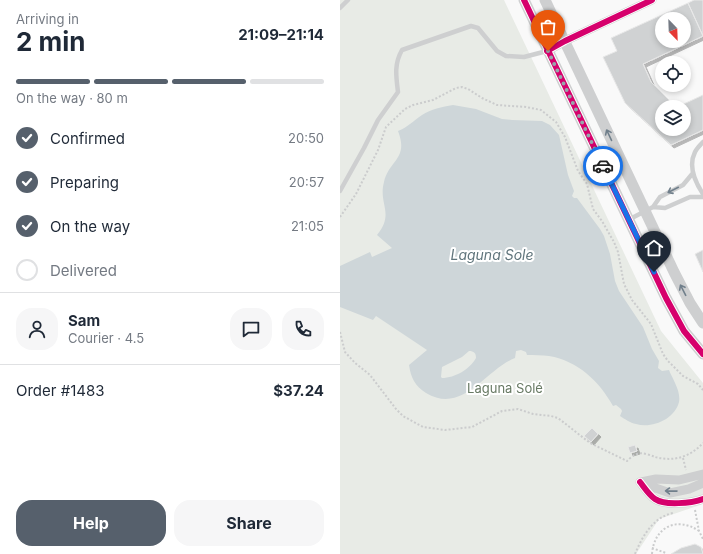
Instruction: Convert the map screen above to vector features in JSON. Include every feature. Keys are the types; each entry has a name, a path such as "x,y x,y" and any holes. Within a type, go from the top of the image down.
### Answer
{"street":[{"path":"524,0 674,314 684,331 703,354"},
{"path":"545,0 649,209 690,304 703,323"},
{"path":"547,50 652,0"},
{"path":"640,482 656,479 679,480 703,474"},
{"path":"640,482 670,493 689,489 703,483"},
{"path":"640,482 655,500 664,502 701,504"}],"lane":[{"path":"340,8 348,0"},
{"path":"340,191 378,120 398,92 396,65 397,59 402,50 471,26 478,28 498,52 506,56 524,57 547,50"},
{"path":"703,142 695,151 692,162 693,173 697,185 703,194"},
{"path":"628,220 649,209 660,197 683,185 693,173"},
{"path":"649,209 665,208 690,197 703,197"}],"path":[{"path":"340,217 356,194 378,150 386,127 405,109 413,105 433,100 456,88 462,87 497,106 526,107 541,110 556,122 565,137 578,171 587,184 593,209 614,242 618,252 624,284 632,300 651,324 663,354 683,376 698,384 703,390"},
{"path":"340,332 343,346 350,357 370,375 403,416 423,427 445,430 472,427 502,411 518,409 533,414 558,418 590,443 627,461 637,454 669,460 683,458 693,453 703,443"},
{"path":"683,458 686,475"},
{"path":"695,510 701,504"},
{"path":"692,505 695,510 699,531 703,539"},
{"path":"635,554 653,523 667,514 674,513"},
{"path":"652,554 655,538 660,532 675,524 689,525 699,531"},
{"path":"652,548 666,553"}],"green space":[{"name":"Laguna Solé","path":"340,0 504,0 661,331 703,383 703,504 659,519 636,554 340,554"}],"water":[{"name":"Laguna Sole","path":"453,105 476,109 502,119 542,121 550,125 559,135 568,175 574,191 572,196 577,198 604,236 610,254 615,281 619,291 643,327 652,349 659,361 658,368 662,371 669,370 676,386 679,394 679,402 677,408 668,418 656,424 649,425 630,422 620,416 622,411 621,409 616,405 613,406 601,388 578,367 569,362 549,356 527,355 526,352 521,350 516,351 515,358 504,364 463,395 451,398 439,398 426,393 419,388 412,378 410,370 409,365 427,350 376,316 373,320 340,307 340,266 370,252 372,257 392,248 377,235 385,221 386,214 383,196 384,182 386,175 400,154 401,140 398,131 408,126 425,113 437,108","holes":["471,351 476,355 476,358 470,366 457,375 447,378 441,377 442,367"]}],"building":[{"path":"694,0 703,0 703,36 688,3"},
{"path":"688,3 703,36 691,42 691,12 668,12"},
{"path":"655,18 655,48 677,48 660,56 655,56 655,58 643,64 651,82 655,86 655,92 661,92 669,100 655,100 655,130 625,103 603,57 617,51 611,38"},
{"path":"703,95 703,130 691,136 691,101"},
{"path":"661,136 690,136 671,145"},
{"path":"703,250 703,272 695,254"},
{"path":"592,428 598,434 591,442 584,436"},
{"path":"635,445 637,451 630,453 628,447"},
{"path":"695,544 701,547 703,554 671,554 681,548"}],"cycle path":[{"path":"524,0 666,298 684,331 703,354"},
{"path":"547,51 652,0"},
{"path":"640,482 655,499 665,503 692,502 703,499"}],"way so far":[{"path":"548,51 603,166"}],"route":[{"path":"603,166 654,272"}]}
